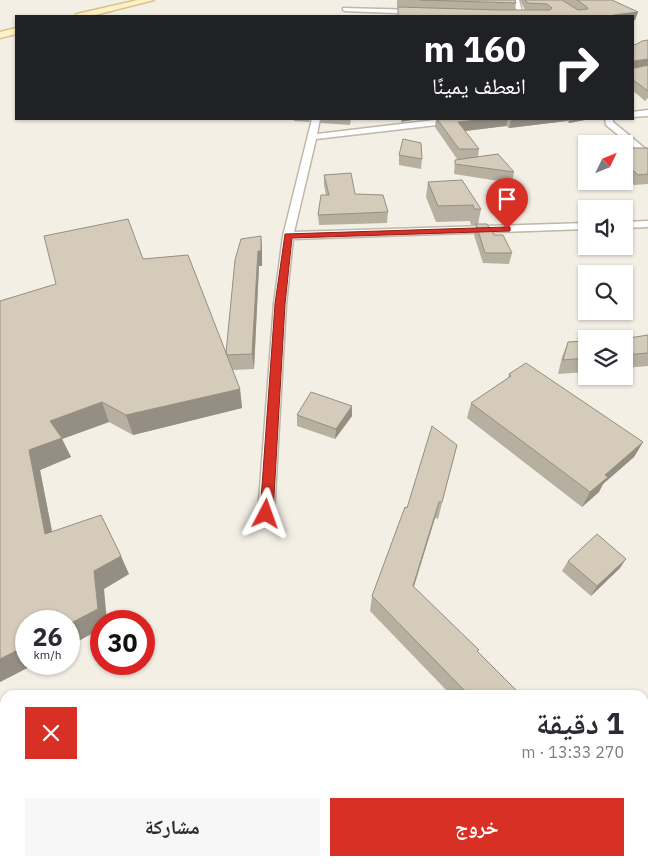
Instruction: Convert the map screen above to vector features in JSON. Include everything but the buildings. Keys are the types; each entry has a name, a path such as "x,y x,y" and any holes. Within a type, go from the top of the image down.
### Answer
{"main road":[{"path":"84,15 150,0"},
{"path":"0,35 15,31"}],"street":[{"path":"347,0 344,13 428,12"},
{"path":"516,0 520,15"},
{"path":"634,115 648,113"},
{"path":"266,514 280,304 288,236 316,120"},
{"path":"311,137 455,120"},
{"path":"609,120 608,123 648,156"},
{"path":"636,146 648,144"},
{"path":"633,225 648,224"},
{"path":"288,236 578,226"}],"route":[{"path":"266,514 280,304 288,236 507,229"}]}
